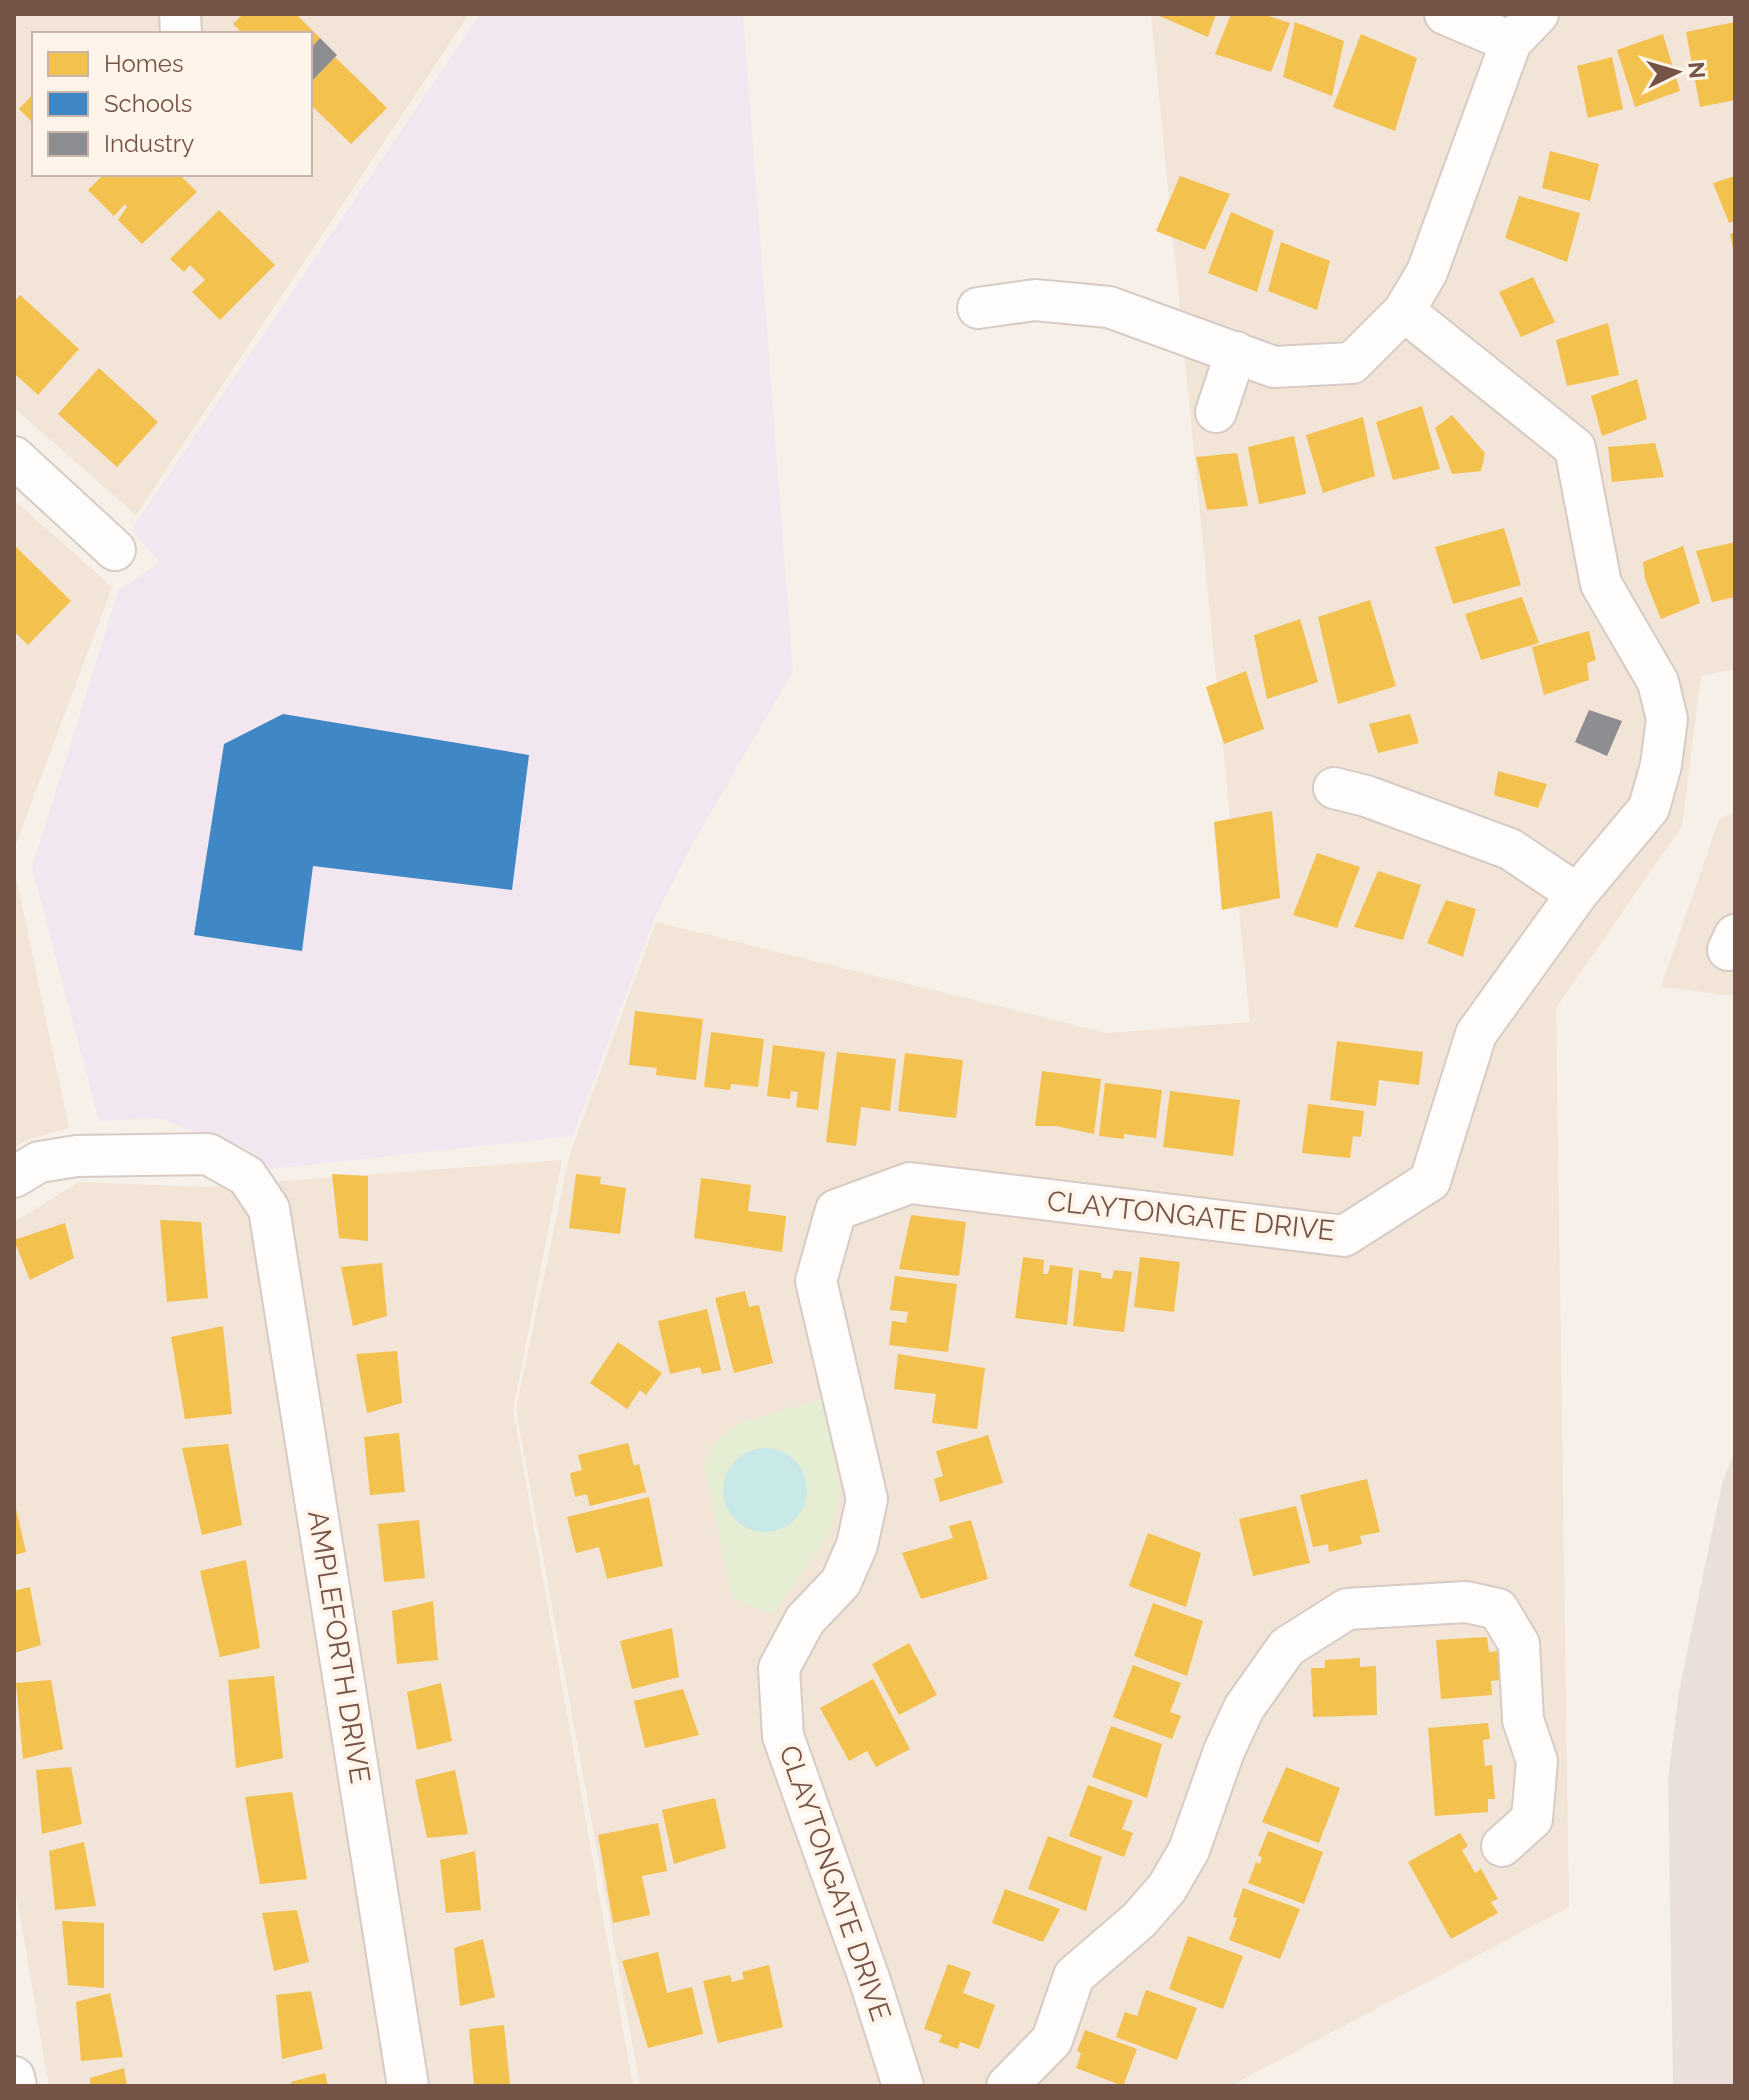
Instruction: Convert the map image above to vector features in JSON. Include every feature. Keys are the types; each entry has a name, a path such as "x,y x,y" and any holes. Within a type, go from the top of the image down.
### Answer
{"street":[{"path":"978,308 1035,300 1109,307 1274,367 1352,363 1404,311 1427,272 1524,28 1445,14"},
{"name":"CLAYTONGATE DRIVE","path":"903,2086 870,1981 783,1736 779,1668 805,1620 841,1582 857,1545 867,1499 816,1281 836,1210 910,1183 1344,1236 1430,1181 1476,1034 1577,894 1649,808 1661,765 1667,719 1658,682 1601,584 1575,448 1404,311"},
{"path":"1216,412 1236,352"},
{"path":"14,457 115,550"},
{"path":"1334,788 1366,796 1510,849 1577,894"},
{"name":"AMPLEFORTH DRIVE","path":"14,1177 39,1162 77,1156 208,1154 247,1176 269,1209 408,2086"},
{"path":"1007,2086 1052,2040 1074,1976 1139,1920 1167,1888 1189,1850 1237,1722 1266,1673 1287,1647 1347,1609 1466,1602 1498,1609 1519,1644 1523,1720 1537,1761 1532,1819 1502,1846"},
{"path":"14,2077 16,2086"}],"shaded area":[{"path":"14,14 469,14 136,515 14,408"},
{"path":"480,14 743,14 793,671 692,845 655,917 573,1136 272,1169 247,1148 214,1141 161,1118 99,1121 32,868 118,591 160,562 131,530"},
{"path":"1151,14 1735,14 1735,669 1701,676 1682,826 1556,1008 1569,1907 1230,2086 640,2086 516,1409 570,1153 656,922 1107,1033 1250,1022"},
{"path":"14,500 112,587 14,849"},
{"path":"1735,811 1735,996 1661,987 1719,819"},
{"path":"14,868 69,1128 29,1139 14,1148"},
{"path":"562,1160 513,1410 633,2086 49,2086 14,1881 14,1222 79,1182 204,1187"},
{"path":"1735,1450 1735,2086 1673,2086 1668,1779 1679,1691 1722,1484"}],"green space":[{"path":"822,1399 841,1492 829,1535 773,1614 732,1598 704,1463 720,1436 741,1422"}],"water":[{"path":"765,1448 781,1451 795,1460 804,1474 807,1490 804,1506 795,1520 781,1529 765,1532 749,1529 735,1520 726,1506 723,1490 726,1474 735,1460 749,1451"}],"building: Homes":[{"path":"243,14 296,14 320,38 312,47 312,32 241,32 233,24"},
{"path":"1155,14 1216,14 1208,37"},
{"path":"1231,14 1262,14 1290,23 1271,72 1215,54"},
{"path":"1295,22 1344,41 1332,96 1283,77"},
{"path":"1735,22 1735,100 1700,107 1686,32"},
{"path":"1361,34 1417,58 1395,131 1333,107"},
{"path":"1663,34 1680,91 1635,107 1617,50"},
{"path":"335,57 387,108 351,144 312,106 312,81"},
{"path":"1612,57 1623,109 1588,118 1577,66"},
{"path":"32,95 32,122 19,109"},
{"path":"1550,151 1599,164 1590,201 1542,188"},
{"path":"102,176 181,176 197,192 142,244 118,220 127,207 125,204 114,216 88,190"},
{"path":"1180,176 1230,194 1205,250 1156,231"},
{"path":"1735,176 1735,221 1729,223 1713,183"},
{"path":"1519,196 1580,213 1567,262 1505,238"},
{"path":"219,210 275,265 220,320 192,292 205,280 190,265 184,272 170,259"},
{"path":"1231,212 1274,231 1257,292 1208,273"},
{"path":"1735,233 1735,253 1734,253 1730,234"},
{"path":"1281,242 1330,261 1317,310 1268,291"},
{"path":"1533,277 1555,322 1521,337 1499,292"},
{"path":"20,295 79,349 38,395 14,373 14,302"},
{"path":"1608,323 1619,375 1567,386 1556,340"},
{"path":"99,368 158,422 117,467 58,414"},
{"path":"1637,379 1647,419 1602,436 1591,396"},
{"path":"1422,406 1440,469 1393,480 1376,422"},
{"path":"1452,415 1485,453 1481,471 1452,474 1435,428"},
{"path":"1363,417 1375,476 1323,493 1306,435"},
{"path":"1294,436 1306,494 1259,504 1248,447"},
{"path":"1655,443 1664,477 1612,482 1608,447"},
{"path":"1237,453 1248,506 1207,510 1196,457"},
{"path":"1504,528 1521,585 1453,604 1435,547"},
{"path":"1735,542 1735,597 1712,602 1696,551"},
{"path":"14,545 71,601 28,645 14,631"},
{"path":"1683,546 1700,603 1661,619 1645,579 1643,562"},
{"path":"1522,597 1539,643 1481,660 1465,614"},
{"path":"1370,600 1396,686 1338,704 1318,617"},
{"path":"1300,619 1318,682 1267,699 1254,635"},
{"path":"1589,631 1596,660 1587,663 1589,680 1544,695 1532,647"},
{"path":"1246,671 1264,729 1224,744 1206,687"},
{"path":"1410,714 1419,743 1378,753 1369,724"},
{"path":"1498,771 1547,784 1538,808 1494,795"},
{"path":"1272,811 1280,898 1222,910 1214,822"},
{"path":"1317,853 1360,867 1337,928 1293,915"},
{"path":"1378,871 1421,885 1403,940 1354,927"},
{"path":"1446,900 1476,909 1463,957 1427,943"},
{"path":"635,1011 703,1019 696,1080 656,1075 657,1068 629,1065"},
{"path":"711,1032 764,1039 758,1087 731,1084 730,1090 704,1087"},
{"path":"1337,1041 1423,1052 1419,1085 1379,1080 1376,1106 1330,1100"},
{"path":"773,1045 825,1052 818,1110 796,1107 798,1092 791,1091 790,1099 767,1096"},
{"path":"837,1052 896,1059 890,1111 861,1107 856,1146 826,1142"},
{"path":"905,1053 963,1060 956,1118 898,1111"},
{"path":"1042,1071 1101,1079 1094,1134 1056,1126 1035,1126"},
{"path":"1105,1083 1162,1090 1156,1138 1124,1134 1124,1139 1099,1136"},
{"path":"1170,1091 1240,1100 1233,1156 1163,1147"},
{"path":"1308,1104 1364,1111 1361,1137 1353,1136 1350,1158 1302,1153"},
{"path":"332,1174 368,1176 368,1241 339,1238"},
{"path":"576,1174 601,1177 600,1184 626,1188 620,1234 569,1228"},
{"path":"701,1178 751,1185 748,1211 786,1216 782,1252 694,1238"},
{"path":"911,1215 966,1222 959,1276 899,1269"},
{"path":"160,1220 201,1222 208,1298 167,1302"},
{"path":"65,1223 74,1258 30,1280 14,1240"},
{"path":"1023,1257 1044,1260 1043,1274 1048,1274 1050,1265 1073,1268 1067,1325 1015,1318"},
{"path":"1140,1257 1180,1262 1174,1312 1134,1307"},
{"path":"382,1263 387,1316 353,1326 341,1267"},
{"path":"1079,1270 1101,1273 1101,1278 1112,1279 1114,1270 1132,1272 1124,1332 1073,1326"},
{"path":"895,1276 957,1284 948,1352 889,1345 892,1321 906,1323 908,1312 890,1310"},
{"path":"745,1291 749,1307 759,1305 773,1363 734,1373 715,1298"},
{"path":"707,1309 721,1370 702,1374 700,1367 670,1374 658,1321"},
{"path":"223,1326 232,1414 185,1419 171,1337"},
{"path":"618,1342 662,1373 646,1395 640,1390 627,1409 590,1383"},
{"path":"397,1351 402,1403 367,1413 356,1354"},
{"path":"898,1354 985,1368 977,1429 932,1423 936,1394 894,1389"},
{"path":"399,1433 405,1492 370,1495 364,1437"},
{"path":"988,1435 1003,1483 940,1502 934,1479 943,1476 936,1451"},
{"path":"628,1443 634,1466 639,1464 646,1492 590,1506 587,1494 575,1497 570,1473 582,1470 578,1455"},
{"path":"228,1444 242,1525 202,1535 182,1448"},
{"path":"1367,1479 1380,1532 1360,1536 1362,1544 1329,1552 1328,1544 1313,1547 1300,1495"},
{"path":"649,1497 663,1566 607,1579 599,1547 576,1553 567,1517"},
{"path":"14,1500 26,1552 14,1555"},
{"path":"1296,1506 1310,1563 1253,1576 1239,1519"},
{"path":"419,1520 425,1578 384,1582 378,1524"},
{"path":"971,1520 988,1579 921,1599 902,1553 953,1538 949,1526"},
{"path":"1148,1533 1201,1553 1186,1607 1129,1586"},
{"path":"246,1560 260,1648 220,1657 200,1571"},
{"path":"30,1587 41,1645 14,1653 14,1591"},
{"path":"433,1601 438,1660 397,1664 392,1611"},
{"path":"1153,1603 1203,1621 1187,1676 1134,1656"},
{"path":"672,1628 679,1677 632,1689 620,1641"},
{"path":"1487,1637 1489,1652 1498,1651 1500,1680 1491,1681 1492,1695 1441,1699 1436,1640"},
{"path":"909,1643 937,1695 899,1715 872,1664"},
{"path":"1360,1658 1360,1667 1376,1666 1377,1715 1313,1717 1311,1668 1325,1668 1325,1660"},
{"path":"1133,1665 1181,1683 1170,1712 1181,1716 1172,1739 1113,1717"},
{"path":"274,1676 283,1758 236,1768 228,1680"},
{"path":"873,1679 910,1749 876,1767 867,1751 849,1761 820,1708"},
{"path":"51,1680 63,1749 23,1759 16,1683"},
{"path":"441,1683 452,1741 417,1750 407,1692"},
{"path":"683,1689 699,1735 645,1748 634,1701"},
{"path":"1488,1723 1490,1739 1483,1740 1485,1766 1492,1765 1495,1799 1488,1799 1488,1812 1435,1816 1428,1728"},
{"path":"1111,1726 1162,1744 1147,1798 1092,1777"},
{"path":"71,1767 82,1824 42,1834 36,1770"},
{"path":"1286,1767 1340,1788 1319,1843 1262,1822"},
{"path":"455,1770 468,1834 427,1838 415,1780"},
{"path":"1088,1785 1133,1801 1122,1829 1133,1833 1124,1857 1069,1836"},
{"path":"292,1792 307,1879 260,1884 245,1797"},
{"path":"715,1798 726,1848 674,1864 662,1810"},
{"path":"658,1823 667,1871 642,1876 650,1915 613,1923 598,1835"},
{"path":"1268,1831 1323,1852 1304,1904 1248,1883 1256,1862 1260,1864 1262,1857 1258,1856"},
{"path":"1460,1833 1468,1846 1462,1850 1475,1873 1481,1869 1498,1899 1491,1902 1498,1913 1451,1939 1408,1862"},
{"path":"1048,1836 1102,1857 1086,1911 1028,1889"},
{"path":"84,1842 96,1906 55,1910 49,1851"},
{"path":"475,1851 481,1910 446,1913 440,1860"},
{"path":"1243,1888 1300,1909 1280,1959 1229,1940"},
{"path":"1005,1889 1060,1909 1043,1942 992,1923"},
{"path":"297,1910 309,1962 274,1971 262,1913"},
{"path":"62,1921 104,1923 104,1988 68,1985"},
{"path":"1188,1936 1243,1956 1223,2009 1169,1989"},
{"path":"483,1939 495,1997 460,2006 454,1948"},
{"path":"658,1952 667,1993 692,1987 703,2034 648,2048 622,1961"},
{"path":"948,1964 971,1972 963,1993 995,2005 979,2049 960,2042 958,2049 939,2042 942,2035 924,2029"},
{"path":"769,1965 783,2027 718,2043 703,1981 730,1975 732,1982 744,1979 742,1972"},
{"path":"1146,1990 1197,2008 1177,2060 1116,2037 1125,2012 1137,2016"},
{"path":"311,1991 323,2049 282,2059 276,1995"},
{"path":"110,1993 123,2057 81,2061 76,2002"},
{"path":"504,2025 510,2084 474,2086 469,2029"},
{"path":"1085,2030 1137,2049 1123,2086 1076,2068 1081,2053 1077,2051"},
{"path":"124,2068 127,2086 90,2086 90,2078"},
{"path":"325,2073 328,2086 291,2086 291,2082"}],"building: Schools":[{"path":"283,714 529,755 512,890 313,866 302,951 194,935 224,744"}],"building: Industry":[{"path":"320,38 337,55 312,81 312,47"},
{"path":"1589,710 1622,721 1607,756 1575,742"}]}
